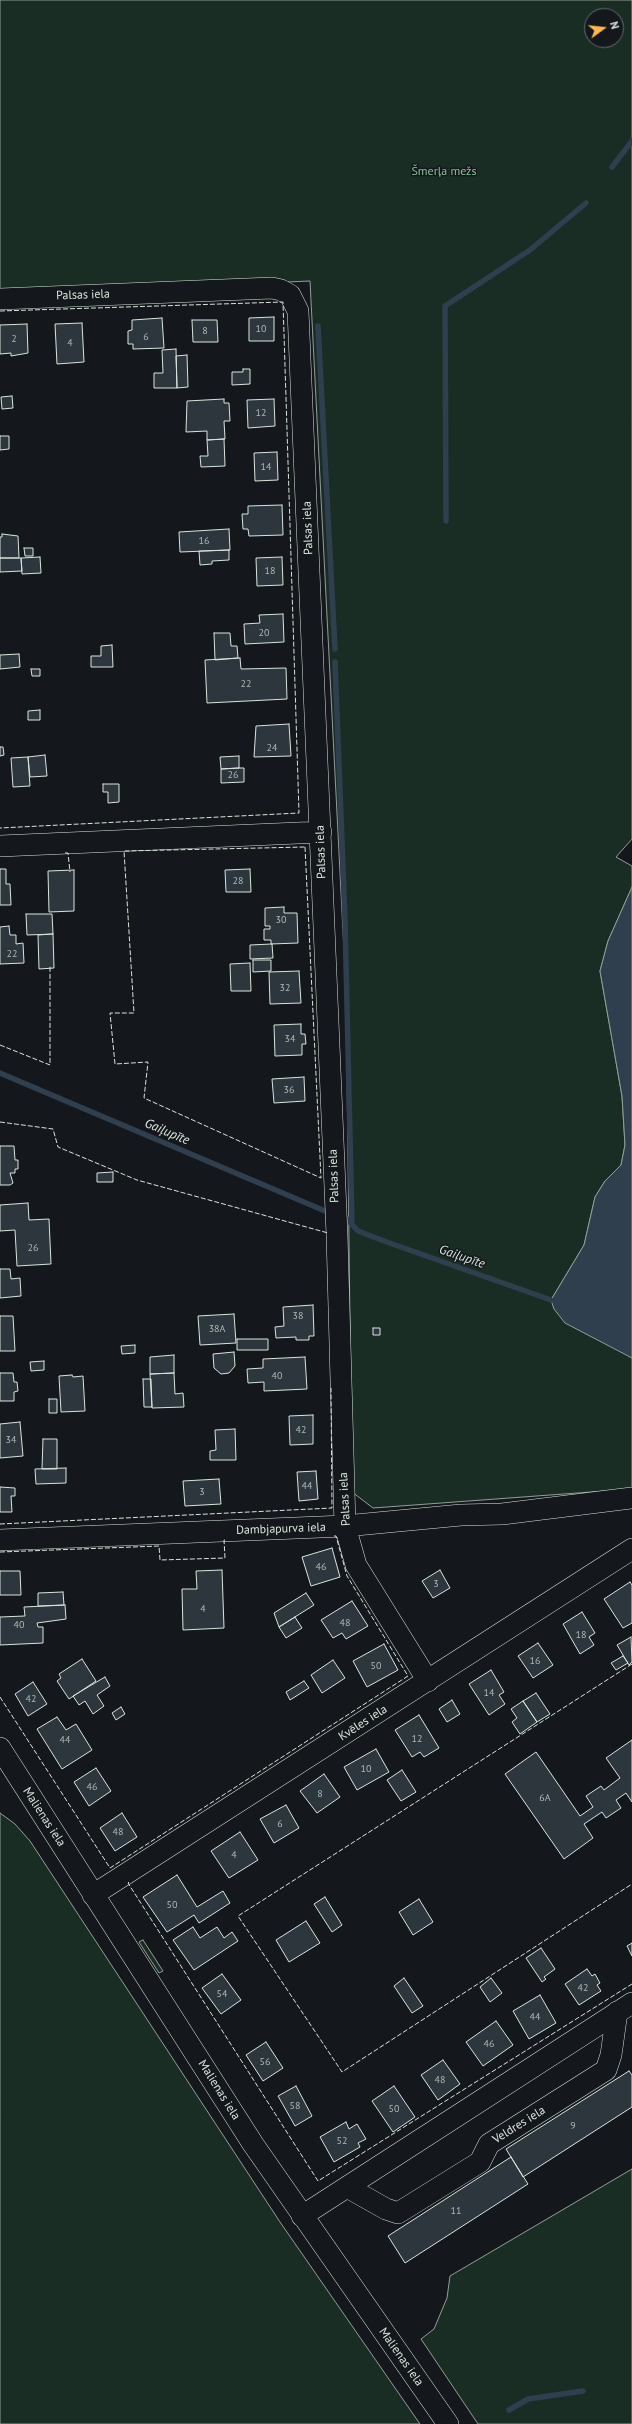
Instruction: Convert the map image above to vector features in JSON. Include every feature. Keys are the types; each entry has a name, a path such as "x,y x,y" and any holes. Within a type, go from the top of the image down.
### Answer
{"street":[{"name":"Palsas iela","path":"0,299 272,288 281,290 290,295 298,311 300,328 337,1235 345,1526 356,1565 428,1681"},
{"path":"0,846 321,832"},
{"name":"Dambjapurva iela","path":"0,1540 345,1526 461,1515 502,1514 632,1498"},
{"name":"Kvēles iela","path":"94,1895 632,1550"},
{"name":"Malienas iela","path":"0,1748 253,2144 448,2424"},
{"name":"Veldres iela","path":"347,2186 386,2209 398,2213 480,2162 489,2144 606,2070 625,2007"},
{"name":"Veldres iela","path":"302,2216 625,2007"}],"green space":[{"name":"Šmerļa mežs","path":"0,0 632,0 632,839 616,857 632,866 632,887 608,941 600,971 622,1096 625,1145 621,1165 605,1181 595,1197 584,1245 551,1300 632,1358 632,1489 373,1508 352,1492 346,991 310,281 0,294"},
{"path":"0,1813 15,1824 30,1841 280,2222 420,2424 0,2424"},
{"path":"143,1940 163,1971 159,1973 139,1942"},
{"path":"632,2169 632,2424 478,2424 421,2339 434,2329 447,2298 450,2276"}],"water":[{"path":"632,887 632,1358 565,1323 554,1309 551,1300 584,1245 595,1197 605,1181 621,1165 625,1145 622,1096 600,971 608,941"}],"building":[{"path":"274,317 274,341 249,341 249,318"},
{"path":"162,318 164,348 133,349 133,344 128,344 128,331 132,330 132,320"},
{"path":"192,320 217,320 218,342 193,342"},
{"path":"82,323 84,362 57,364 55,324"},
{"path":"27,324 28,353 11,356 11,353 0,354 0,325"},
{"path":"176,349 177,388 154,388 154,373 163,373 162,350"},
{"path":"187,355 188,387 177,388 176,356"},
{"path":"243,369 250,369 250,384 232,385 232,372 243,372"},
{"path":"12,396 13,408 2,409 1,397"},
{"path":"224,399 224,403 229,403 230,421 224,421 225,439 207,440 207,431 186,432 187,401"},
{"path":"274,399 275,426 248,428 247,400"},
{"path":"0,436 9,436 9,449 0,450"},
{"path":"224,439 225,466 201,467 200,456 208,456 207,440"},
{"path":"277,452 278,480 255,481 254,453"},
{"path":"282,505 283,535 249,536 248,529 243,529 242,514 248,514 248,506"},
{"path":"229,529 230,550 180,552 179,532"},
{"path":"2,534 18,536 19,558 0,558 0,537 2,537"},
{"path":"24,548 33,548 33,556 25,556"},
{"path":"229,550 229,560 212,561 212,564 200,565 199,551"},
{"path":"40,557 41,573 22,574 21,558"},
{"path":"282,557 283,585 257,586 256,558"},
{"path":"0,558 21,558 22,571 0,572"},
{"path":"283,614 284,642 245,644 244,624 260,623 259,615"},
{"path":"214,633 230,633 231,646 237,646 238,658 215,660"},
{"path":"112,645 113,667 91,667 91,656 101,656 101,646"},
{"path":"19,654 20,667 0,669 0,655"},
{"path":"240,658 241,669 286,668 287,699 207,703 205,660"},
{"path":"31,669 40,669 40,676 32,676"},
{"path":"40,710 40,720 28,720 28,711"},
{"path":"289,724 291,756 254,757 256,726"},
{"path":"0,747 3,747 4,755 0,756"},
{"path":"45,755 47,776 30,777 28,757"},
{"path":"239,756 239,768 221,769 220,757"},
{"path":"28,757 30,786 13,787 11,758"},
{"path":"244,768 244,782 221,783 221,769"},
{"path":"103,784 119,784 119,802 108,803 108,792 103,792"},
{"path":"0,869 6,869 6,884 10,884 11,905 0,905"},
{"path":"250,869 251,892 226,892 225,870"},
{"path":"74,870 74,911 49,912 48,871"},
{"path":"284,907 284,913 297,913 298,943 271,944 271,940 264,940 264,929 270,929 270,926 265,926 265,908"},
{"path":"26,914 52,914 53,934 27,935"},
{"path":"9,926 10,935 16,935 16,944 23,943 24,963 0,964 0,927"},
{"path":"53,934 54,968 39,969 38,935"},
{"path":"272,944 273,958 250,959 250,945"},
{"path":"253,960 271,960 271,971 253,972"},
{"path":"250,963 251,991 231,991 230,964"},
{"path":"299,971 301,1003 270,1004 269,972"},
{"path":"301,1024 301,1034 305,1034 306,1044 302,1044 302,1055 275,1056 274,1025"},
{"path":"304,1077 305,1101 274,1103 272,1079"},
{"path":"0,1146 14,1146 15,1160 18,1160 18,1169 15,1169 15,1173 10,1173 13,1183 10,1185 0,1185"},
{"path":"113,1172 113,1182 97,1182 97,1173"},
{"path":"28,1203 29,1220 49,1219 51,1264 17,1266 15,1230 0,1231 0,1205"},
{"path":"0,1269 10,1269 11,1279 20,1278 21,1296 0,1298"},
{"path":"313,1305 314,1336 309,1336 309,1340 296,1340 296,1337 276,1338 275,1327 284,1326 283,1307"},
{"path":"234,1314 236,1343 200,1345 198,1316"},
{"path":"0,1316 13,1316 15,1351 0,1351"},
{"path":"373,1328 380,1328 380,1335 373,1335"},
{"path":"237,1339 268,1339 268,1350 237,1350"},
{"path":"135,1345 135,1353 122,1354 121,1346"},
{"path":"234,1352 235,1366 229,1373 221,1374 214,1368 213,1354"},
{"path":"174,1355 174,1373 150,1374 150,1357"},
{"path":"305,1357 307,1389 264,1391 264,1382 248,1383 247,1369 263,1368 263,1359"},
{"path":"44,1361 44,1370 31,1371 30,1362"},
{"path":"0,1373 13,1373 14,1382 17,1382 18,1391 14,1392 14,1401 0,1401"},
{"path":"174,1373 175,1394 183,1393 184,1407 152,1408 150,1374"},
{"path":"72,1375 73,1377 83,1376 85,1411 61,1412 59,1376"},
{"path":"143,1379 151,1379 152,1407 144,1407"},
{"path":"49,1399 57,1399 57,1413 49,1413"},
{"path":"313,1415 313,1444 290,1445 289,1416"},
{"path":"20,1422 23,1456 0,1458 0,1424"},
{"path":"235,1429 236,1460 210,1460 210,1451 216,1450 215,1430"},
{"path":"43,1439 57,1439 57,1469 42,1469"},
{"path":"66,1468 66,1483 36,1484 35,1469"},
{"path":"316,1471 318,1499 299,1501 297,1472"},
{"path":"219,1479 221,1504 185,1506 183,1481"},
{"path":"0,1487 15,1488 15,1496 11,1496 12,1512 0,1512"},
{"path":"332,1548 340,1577 311,1586 302,1557"},
{"path":"222,1570 224,1628 183,1630 182,1589 197,1589 196,1571"},
{"path":"440,1570 450,1588 433,1598 422,1581"},
{"path":"0,1571 20,1571 21,1595 0,1595"},
{"path":"630,1582 632,1585 632,1623 623,1628 604,1599"},
{"path":"63,1592 64,1605 38,1606 38,1593"},
{"path":"306,1593 314,1605 279,1627 274,1613"},
{"path":"352,1601 368,1626 346,1639 342,1633 333,1638 321,1620"},
{"path":"65,1605 66,1619 37,1623 38,1627 43,1627 43,1643 0,1645 0,1617 25,1616 24,1607"},
{"path":"582,1612 595,1633 589,1637 594,1645 580,1654 563,1624"},
{"path":"295,1617 302,1628 286,1638 279,1627"},
{"path":"631,1637 632,1662 629,1665 617,1645"},
{"path":"538,1643 553,1665 533,1678 518,1656"},
{"path":"384,1644 398,1670 367,1687 353,1661"},
{"path":"623,1656 628,1663 616,1670 611,1663"},
{"path":"82,1659 96,1681 69,1699 57,1681 61,1678 59,1674"},
{"path":"333,1660 345,1678 322,1693 311,1675"},
{"path":"491,1670 504,1692 499,1695 505,1704 489,1715 469,1684"},
{"path":"105,1677 110,1686 97,1695 104,1706 93,1714 85,1701 79,1705 73,1696"},
{"path":"304,1681 309,1688 290,1700 286,1692"},
{"path":"33,1682 47,1704 28,1716 15,1694"},
{"path":"536,1693 550,1714 537,1722 523,1701"},
{"path":"452,1700 460,1714 447,1722 439,1709"},
{"path":"523,1701 537,1722 520,1734 512,1722 517,1718 511,1709"},
{"path":"121,1707 125,1714 116,1720 112,1713"},
{"path":"419,1715 439,1748 424,1757 420,1752 412,1757 395,1730"},
{"path":"57,1717 66,1730 76,1724 92,1750 62,1769 37,1729"},
{"path":"632,1740 632,1802 626,1793 616,1800 621,1808 606,1818 602,1812 584,1824 593,1838 564,1859 505,1774 536,1752 580,1816 593,1807 586,1796 601,1786 604,1790 620,1778 606,1758"},
{"path":"376,1749 389,1772 357,1790 344,1767"},
{"path":"96,1768 111,1791 89,1806 74,1782"},
{"path":"402,1770 416,1792 401,1801 387,1780"},
{"path":"324,1774 340,1797 317,1813 300,1791"},
{"path":"286,1805 299,1828 274,1843 260,1819"},
{"path":"122,1813 137,1837 115,1851 100,1828"},
{"path":"240,1832 258,1860 229,1878 211,1851"},
{"path":"177,1875 197,1907 223,1891 230,1903 199,1923 194,1915 167,1932 143,1897"},
{"path":"325,1897 342,1925 332,1932 314,1904"},
{"path":"419,1899 433,1922 413,1935 399,1912"},
{"path":"306,1921 320,1943 289,1962 276,1940"},
{"path":"193,1927 200,1938 217,1927 224,1938 232,1932 238,1941 194,1970 173,1940"},
{"path":"632,1943 632,1956 627,1946"},
{"path":"541,1948 555,1969 544,1977 546,1979 542,1982 526,1958"},
{"path":"587,1969 592,1976 595,1974 600,1983 597,1985 601,1991 579,2005 565,1984"},
{"path":"222,1974 241,2000 221,2014 202,1988"},
{"path":"404,1978 423,2006 412,2013 394,1986"},
{"path":"491,1978 502,1993 490,2002 480,1987"},
{"path":"540,1995 556,2023 529,2039 513,2011"},
{"path":"496,2021 513,2045 483,2066 466,2042"},
{"path":"266,2042 283,2068 263,2081 246,2055"},
{"path":"443,2060 460,2084 438,2100 421,2075"},
{"path":"629,2071 632,2075 632,2107 523,2177 506,2149"},
{"path":"296,2086 312,2116 295,2126 278,2096"},
{"path":"394,2086 415,2117 393,2132 372,2101"},
{"path":"346,2122 349,2129 357,2124 366,2139 358,2143 360,2147 334,2162 320,2137"},
{"path":"511,2157 528,2184 405,2263 388,2236"}],"waterway":[{"path":"612,167 632,141"},
{"path":"446,521 445,306 530,250 586,203"},
{"path":"318,326 335,649"},
{"path":"335,662 345,919 352,1224"},
{"name":"Gaiļupīte","path":"0,1073 325,1211"},
{"name":"Gaiļupīte","path":"347,1219 358,1231 551,1300"},
{"path":"509,2410 528,2399 583,2391"}],"fence":[{"path":"0,311 283,302 299,813 0,828"},
{"path":"305,847 321,1178 144,1098 148,1062 115,1064 110,1013 134,1013 124,851 305,847"},
{"path":"65,853 68,853 70,872"},
{"path":"0,1045 50,1065 50,966"},
{"path":"0,1122 53,1129 58,1147 137,1180 328,1233"},
{"path":"0,1524 332,1508 331,1388"},
{"path":"0,1697 110,1868 408,1676 347,1576 336,1536 334,1536"},
{"path":"0,1552 159,1546 160,1560 225,1558 224,1540 226,1540"},
{"path":"632,1664 238,1916 342,2072 632,1884"},
{"path":"129,1882 128,1883 318,2181 632,1984"}]}
